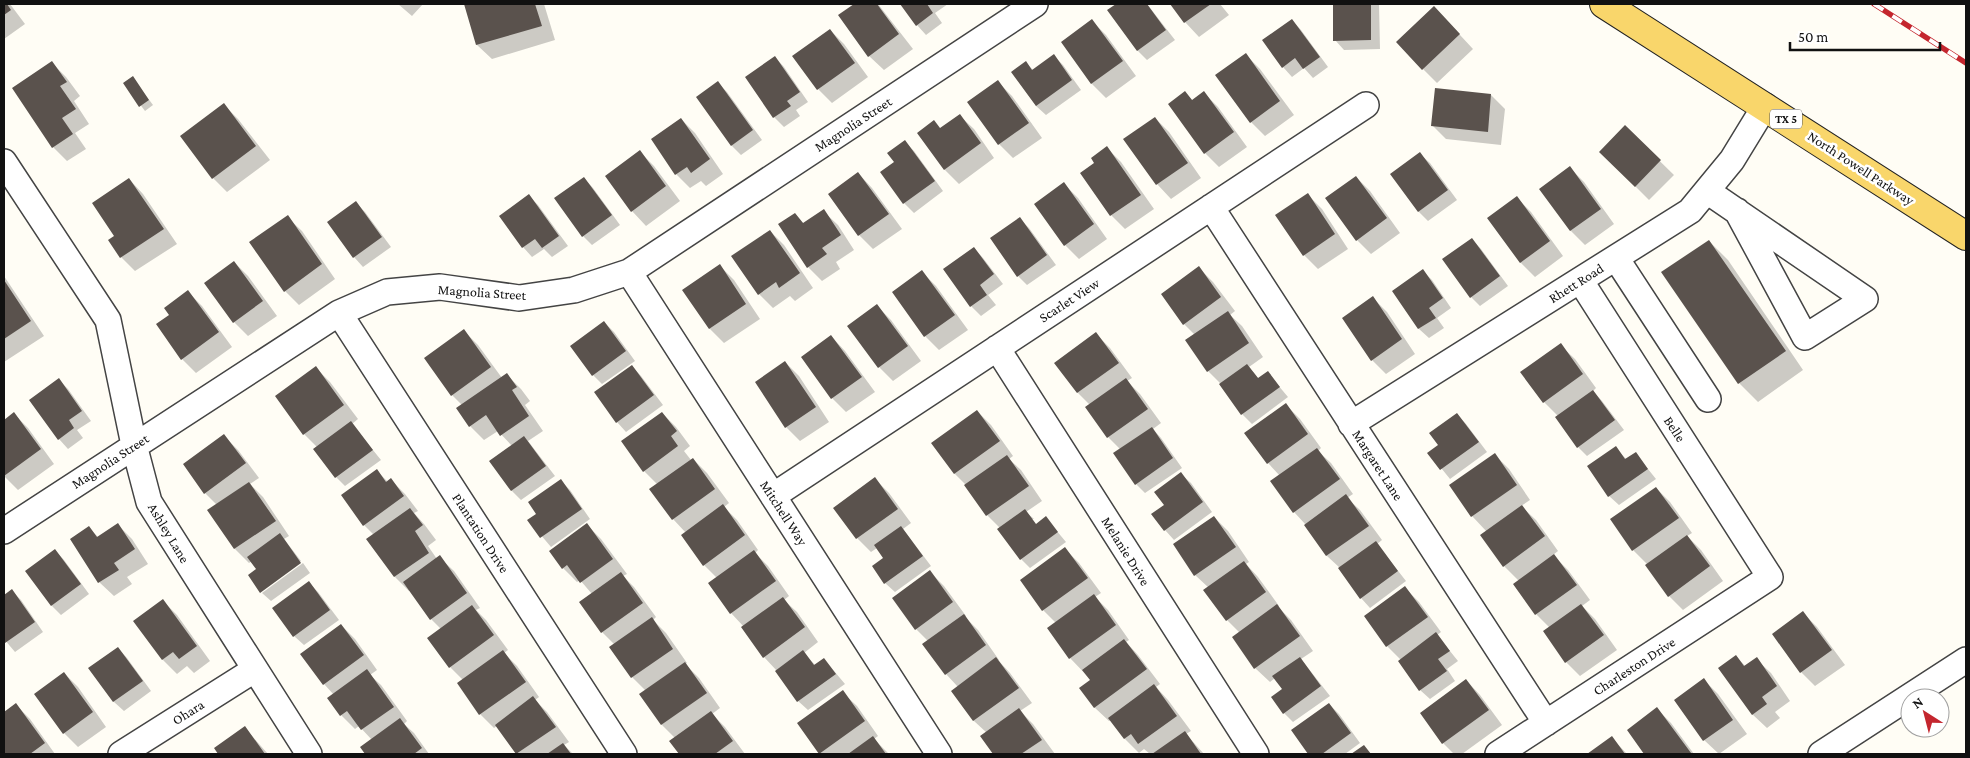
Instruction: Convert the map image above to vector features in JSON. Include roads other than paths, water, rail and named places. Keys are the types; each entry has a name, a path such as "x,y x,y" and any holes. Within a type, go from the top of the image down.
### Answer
{"main road":[{"name":"North Powell Parkway","path":"1604,4 1966,236"}],"street":[{"name":"Magnolia Street","path":"4,531 339,313 387,292 440,287 519,298 574,290 629,272 1035,4"},
{"name":"Scarlet View","path":"773,496 1366,105"},
{"name":"Rhett Road","path":"1352,424 1690,211 1732,160 1765,106"},
{"name":"Ashley Lane","path":"4,162 108,320 134,445 149,502 309,754"},
{"path":"1707,191 1737,211 1865,299 1805,337 1737,211"},
{"name":"Margaret Lane","path":"1211,207 1546,723"},
{"path":"1616,258 1708,399"},
{"name":"Mitchell Way","path":"629,272 939,754"},
{"name":"Belle","path":"1580,280 1770,578"},
{"name":"Plantation Drive","path":"339,313 624,754"},
{"name":"Melanie Drive","path":"997,348 1256,754"},
{"name":"Charleston Drive","path":"1498,754 1770,578"},
{"path":"1820,754 1966,660"},
{"name":"Ohara","path":"121,754 254,670"}],"railway":[{"path":"1874,4 1966,63"}]}
